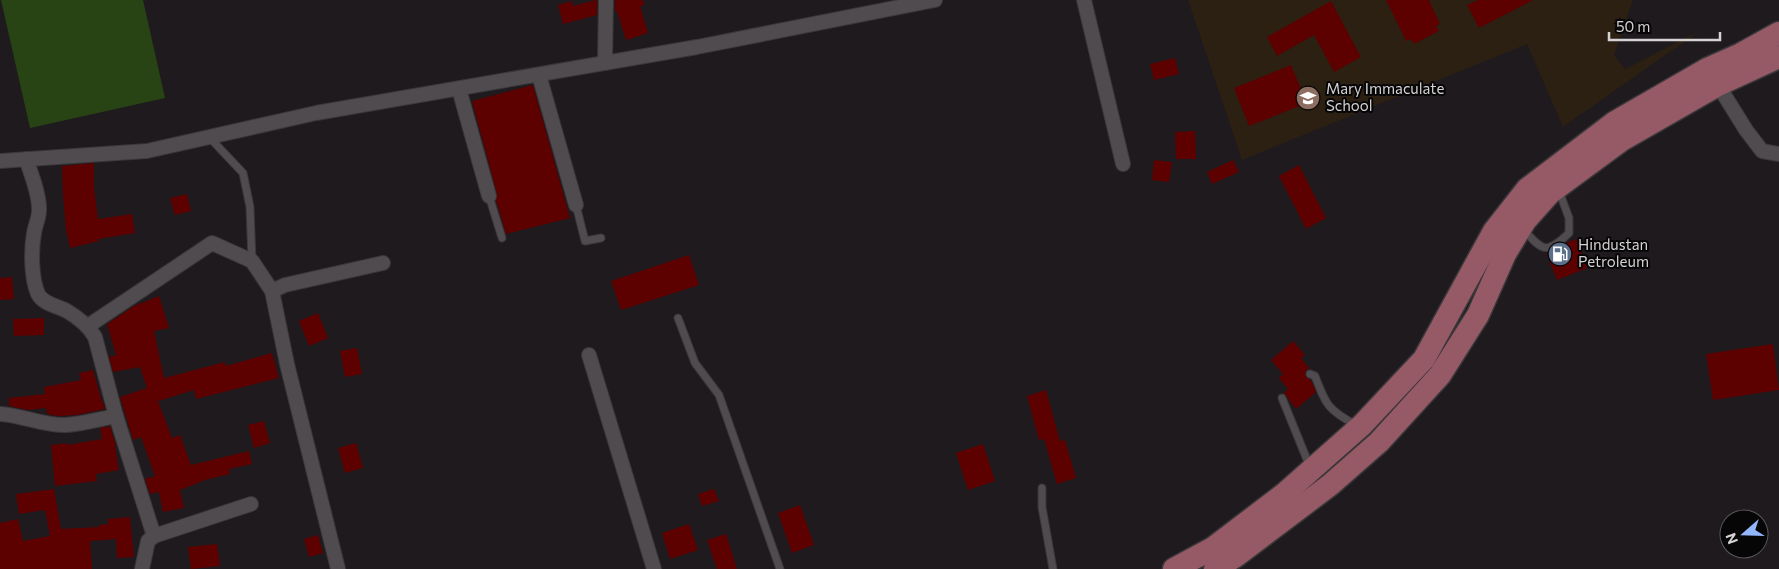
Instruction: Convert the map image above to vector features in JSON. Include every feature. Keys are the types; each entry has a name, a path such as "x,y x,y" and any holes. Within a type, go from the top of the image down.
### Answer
{"main road":[{"path":"1174,569 1213,548 1284,494 1360,427 1424,359 1494,231 1527,189 1616,122 1707,68 1741,54 1779,33"},
{"path":"1215,569 1236,556 1330,485 1379,442 1440,375 1478,314 1504,254 1522,227 1550,193 1622,140 1718,85 1779,57"}],"street":[{"path":"605,63 606,0"},
{"path":"0,161 147,151 316,113 697,47 935,0"},
{"path":"1084,0 1123,164"},
{"path":"539,75 576,206"},
{"path":"1718,85 1746,130 1762,151 1779,154"},
{"path":"460,89 490,196"},
{"path":"26,159 34,183 39,210 34,232 32,255 36,288 39,296 44,301 67,311 88,326 94,337 116,416 154,536"},
{"path":"88,326 212,243 252,261 272,291 287,364 338,569"},
{"path":"272,291 285,285 383,263"},
{"path":"589,355 654,569"},
{"path":"0,414 14,414 65,425 116,416"},
{"path":"142,569 148,541 154,536 251,504"}],"lane":[{"path":"209,137 243,173 250,207 252,261"},
{"path":"1522,227 1536,244 1546,248 1550,248 1569,233 1568,213 1558,188"},
{"path":"490,196 502,238"},
{"path":"576,206 585,240 602,238"},
{"path":"678,318 695,363 719,395 780,569"},
{"path":"1310,374 1315,376 1322,396 1330,409 1360,427"},
{"path":"1282,398 1311,470"},
{"path":"1042,488 1042,507 1053,569"}],"shaded area":[{"name":"Mary Immaculate School","path":"1188,0 1633,0 1614,55 1625,69 1701,30 1563,127 1527,44 1242,160"}],"green space":[{"path":"1,0 143,0 165,98 30,128"}],"building":[{"path":"597,0 597,15 563,24 558,5 572,1 573,6"},
{"path":"615,0 643,0 644,6 640,6 648,33 626,40 617,11 615,11"},
{"path":"1386,0 1429,0 1440,24 1436,26 1439,31 1414,44 1411,39 1406,41"},
{"path":"1478,0 1533,0 1479,28 1467,5"},
{"path":"1331,1 1361,57 1334,72 1314,35 1277,56 1267,37"},
{"path":"1175,58 1179,74 1154,80 1150,64"},
{"path":"1291,65 1307,103 1249,126 1234,88"},
{"path":"533,85 570,218 506,234 472,101"},
{"path":"1195,131 1196,159 1176,159 1175,132"},
{"path":"1154,160 1172,162 1169,182 1152,180"},
{"path":"1233,160 1239,172 1212,184 1207,172"},
{"path":"94,163 94,188 98,219 132,214 135,233 98,239 99,241 70,248 66,230 62,166"},
{"path":"1299,165 1326,218 1306,229 1279,176"},
{"path":"187,194 191,211 175,215 170,198"},
{"path":"1576,239 1587,268 1557,280 1546,253 1552,252"},
{"path":"689,255 699,285 621,310 611,281"},
{"path":"12,277 14,299 0,300 0,278"},
{"path":"159,296 169,328 154,331 164,378 225,362 226,366 272,353 279,378 196,399 194,390 158,401 172,438 180,435 191,465 249,451 252,464 229,469 230,474 205,480 180,490 184,508 163,512 159,492 150,494 145,479 155,476 141,437 133,440 120,397 147,388 140,367 113,372 109,357 116,355 107,324 134,306"},
{"path":"318,313 328,338 309,346 299,321"},
{"path":"44,318 44,335 14,336 13,319"},
{"path":"1293,341 1305,355 1301,358 1310,369 1306,370 1305,375 1312,382 1316,392 1296,409 1284,393 1288,389 1279,378 1283,374 1271,360"},
{"path":"1773,344 1779,390 1713,400 1706,354"},
{"path":"357,348 362,374 345,377 340,351"},
{"path":"93,370 105,409 77,415 58,416 47,414 46,408 28,410 9,406 9,398 45,394 44,387 81,380 79,373"},
{"path":"1046,390 1060,441 1065,440 1076,478 1057,484 1044,439 1039,440 1027,396"},
{"path":"264,421 270,443 254,448 248,425"},
{"path":"110,426 116,446 119,470 96,474 97,481 55,486 51,445 67,443 67,445 102,439 100,428"},
{"path":"356,443 363,468 345,473 338,448"},
{"path":"983,444 995,481 968,490 956,453"},
{"path":"54,489 61,529 99,527 99,525 108,524 108,519 130,517 134,557 117,558 116,539 90,541 92,569 0,569 0,523 18,519 23,541 50,536 45,510 19,514 16,494"},
{"path":"714,489 719,501 702,506 698,494"},
{"path":"800,505 814,545 792,553 778,513"},
{"path":"689,524 698,550 670,559 662,533"},
{"path":"726,534 737,569 717,569 707,540"},
{"path":"318,535 323,553 309,557 304,539"},
{"path":"217,544 220,566 191,569 188,547"}],"place":[{"name":"Mary Immaculate School","path":"1308,98"},
{"name":"Hindustan Petroleum","path":"1560,254"}]}
